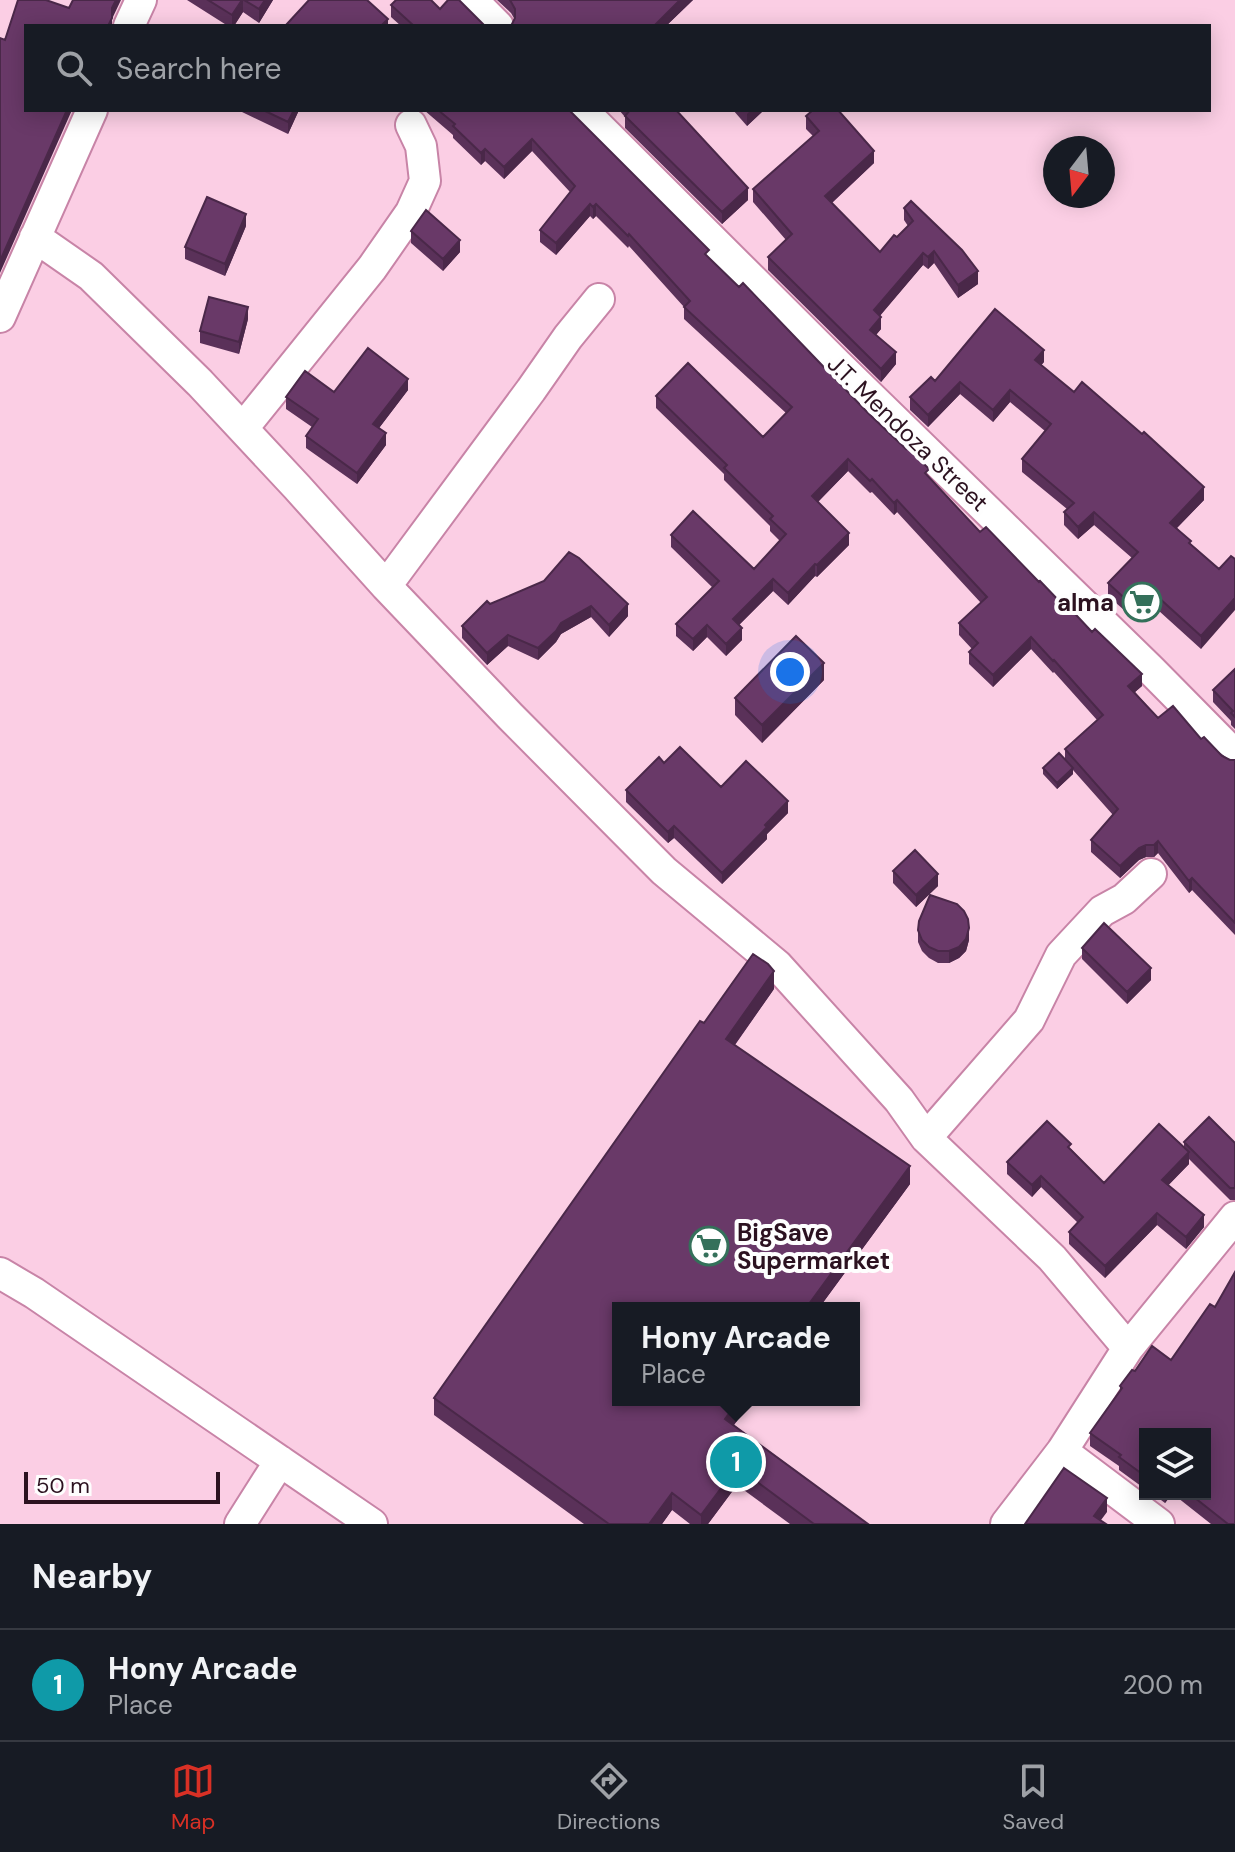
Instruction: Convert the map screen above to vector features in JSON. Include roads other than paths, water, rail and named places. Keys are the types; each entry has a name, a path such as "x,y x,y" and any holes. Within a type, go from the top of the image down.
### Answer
{"street":[{"path":"130,24 141,0"},
{"path":"472,0 496,24"},
{"path":"0,317 91,112"},
{"name":"J.T. Mendoza Street","path":"584,112 1235,755"},
{"path":"243,428 372,268 411,212 425,181 421,146 411,125"},
{"path":"35,237 91,276 200,383 386,586 664,871 777,965 899,1100 926,1138 1052,1258 1128,1348"},
{"path":"386,586 599,299"},
{"path":"926,1138 1029,1020 1061,955 1102,911 1124,899 1151,874"},
{"path":"1006,1524 1062,1451 1128,1348 1235,1217"},
{"path":"0,1273 34,1293 372,1524"},
{"path":"1062,1451 1159,1524"},
{"path":"240,1524 280,1461"}],"place":[{"name":"alma","path":"1142,602"},
{"name":"BigSave Supermarket","path":"709,1246"},
{"name":"Hony Arcade","path":"736,1462"}]}
